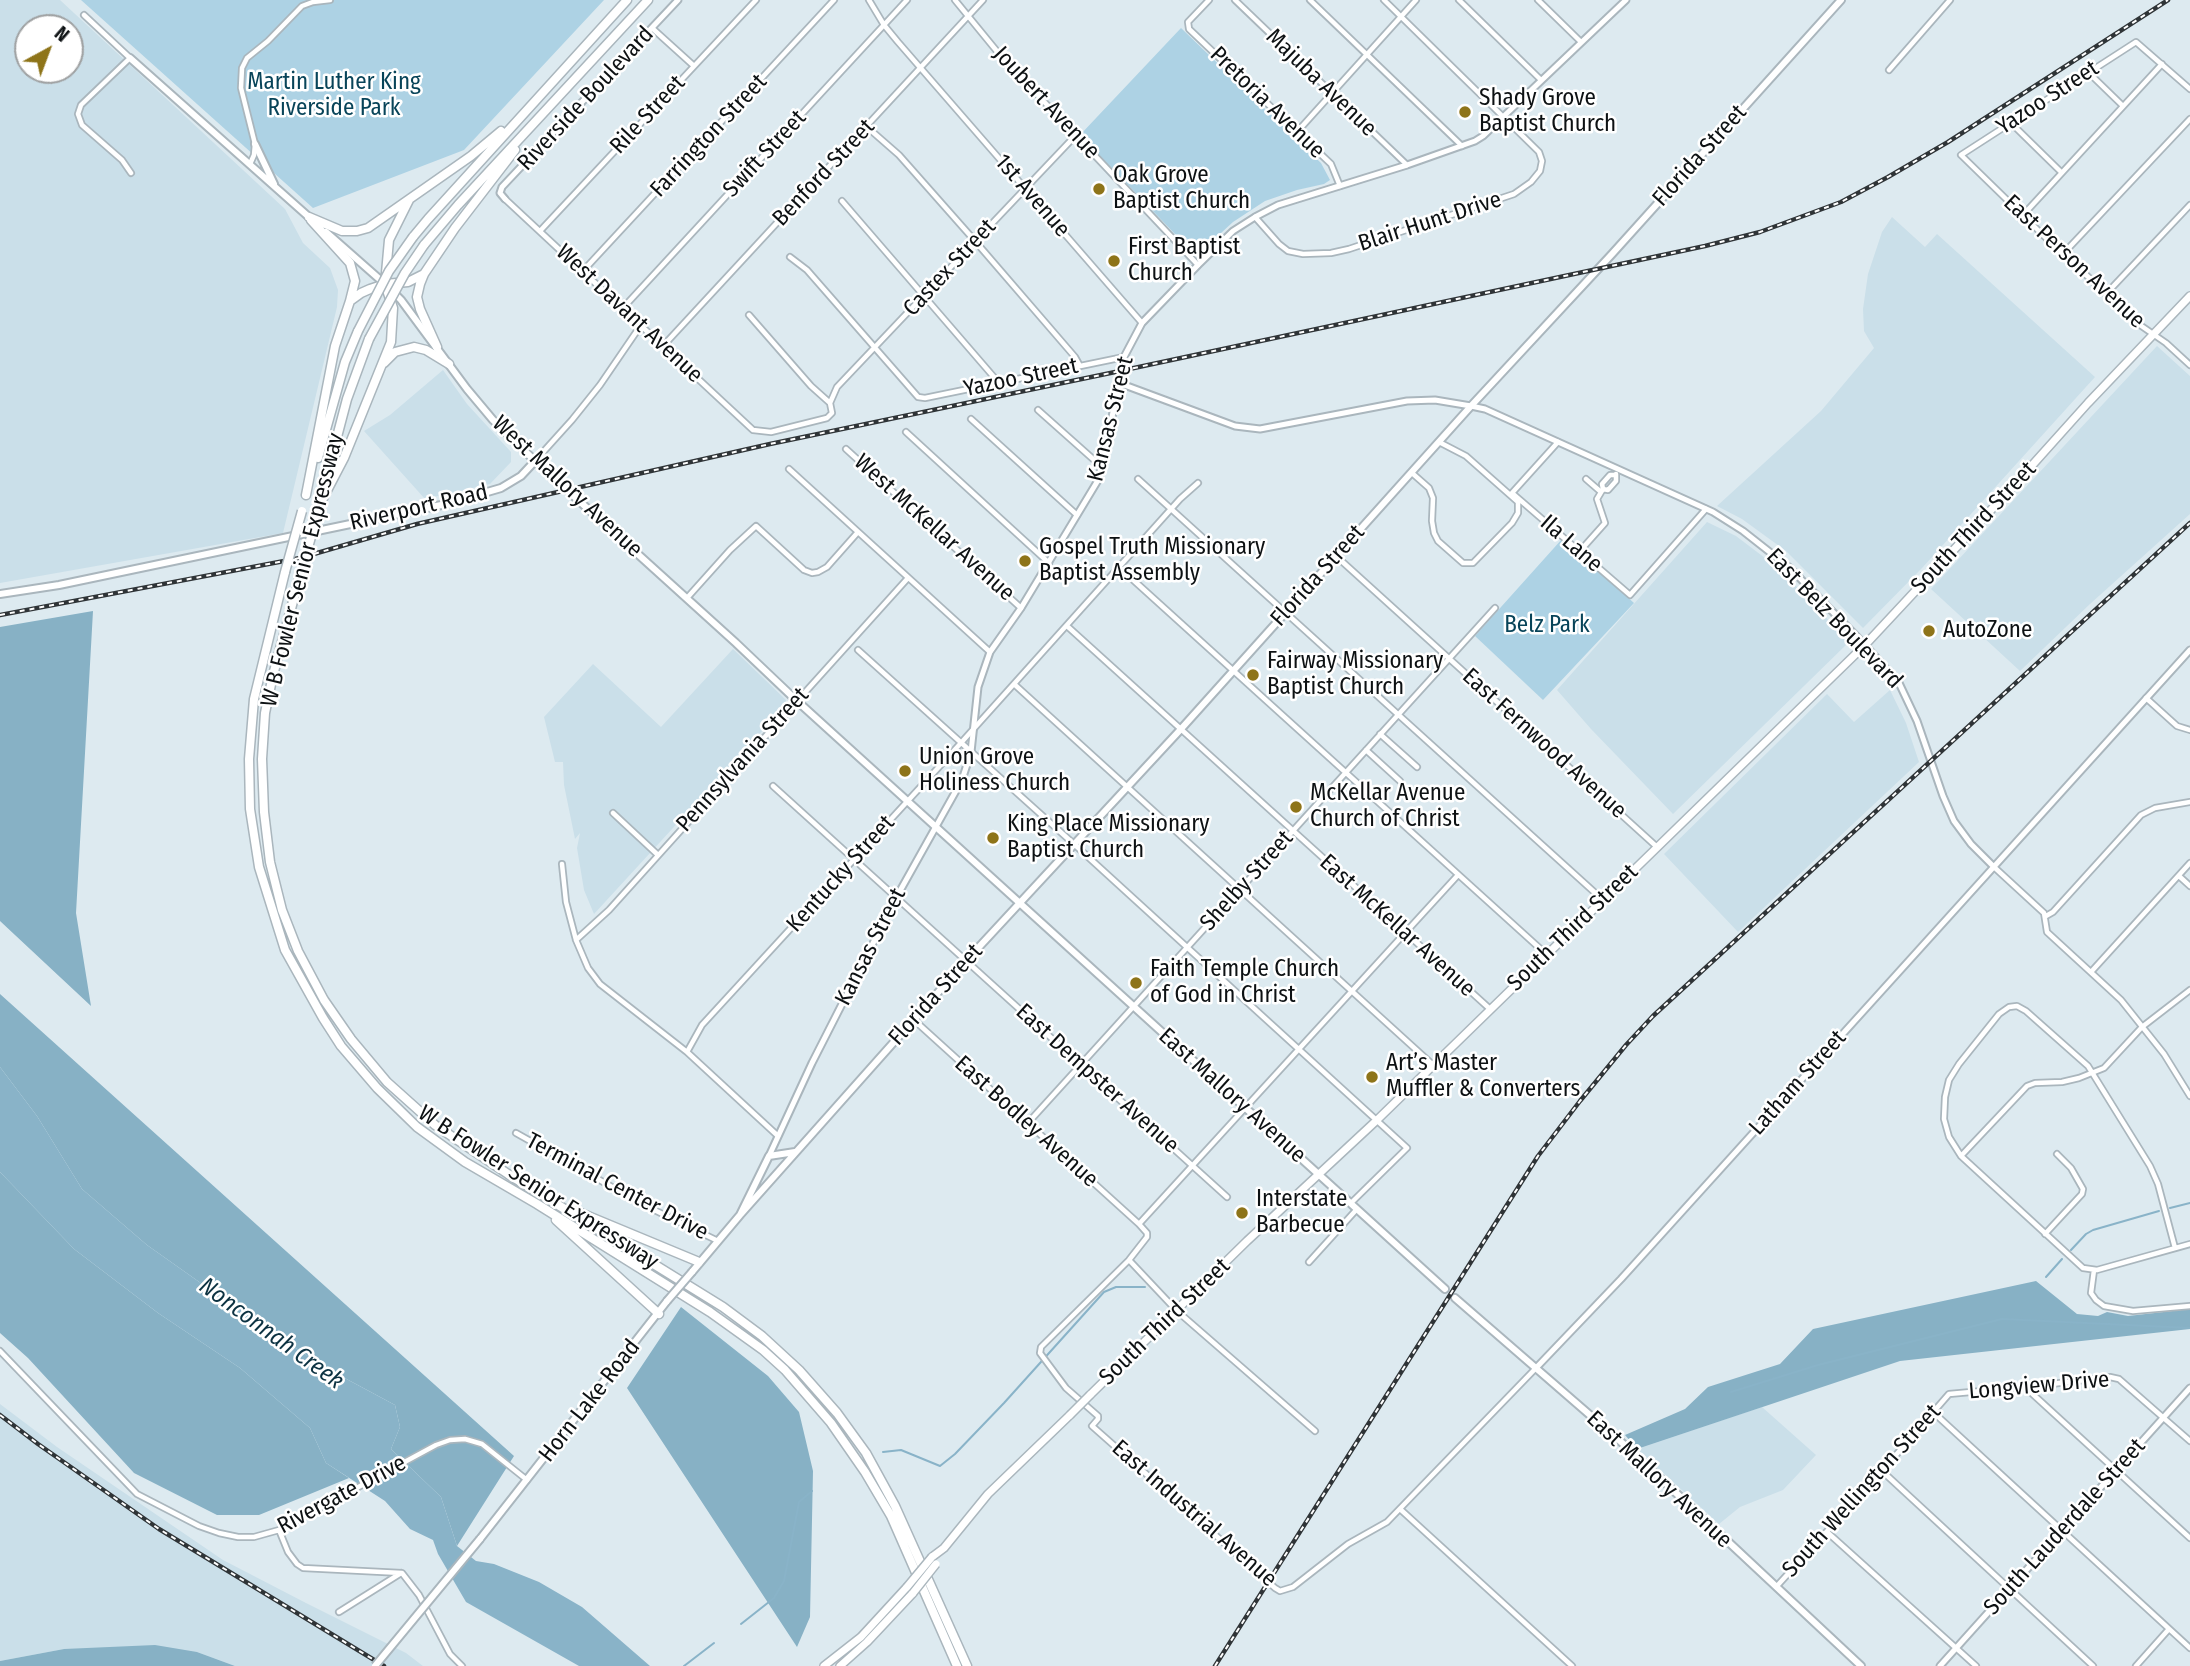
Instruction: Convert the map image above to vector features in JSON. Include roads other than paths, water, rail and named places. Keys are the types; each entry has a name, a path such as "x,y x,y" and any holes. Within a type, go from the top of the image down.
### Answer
{"highway":[{"name":"W B Fowler Senior Expressway","path":"627,0 413,237 389,271 358,331 321,437 254,699 249,759 250,809 259,867 285,950 305,988 341,1046 377,1088 417,1127 465,1162 710,1312 785,1370 831,1423 891,1516 957,1666"},
{"name":"W B Fowler Senior Expressway","path":"648,0 424,245 388,302 369,339 347,399 265,713 262,759 264,813 270,862 282,910 298,951 324,1000 351,1040 387,1083 435,1125 723,1307 762,1336 799,1370 837,1413 866,1453 895,1506 967,1666"},
{"path":"309,217 342,231 368,228 471,156 524,111"},
{"path":"437,346 417,297 424,274 535,122"},
{"path":"319,507 344,458 391,342 393,308 385,284 388,240 409,200"},
{"path":"309,217 350,263 355,281 327,380 321,437"},
{"path":"350,301 361,293 385,284 408,282 424,274"},
{"path":"380,368 395,352 414,347 426,350 449,364"},
{"path":"544,1196 608,1226 699,1262"},
{"path":"537,1204 659,1314"}],"main road":[{"name":"Florida Street","path":"740,1215 1838,1"},
{"name":"West Mallory Avenue","path":"130,58 385,284 401,300 493,420 536,461 1020,903"},
{"path":"256,144 277,188"},
{"name":"South Third Street","path":"840,1666 867,1642 988,1494 1865,645 2190,296"},
{"name":"Riverport Road","path":"0,594 59,585 446,504 501,488 521,476 536,461"},
{"name":"East Mallory Avenue","path":"1020,903 1446,1289"},
{"path":"769,1156 795,1152"},
{"name":"Kansas Street","path":"699,1262 740,1215 769,1156"},
{"name":"Horn Lake Road","path":"375,1666 528,1480 699,1262"},
{"name":"East Mallory Avenue","path":"1455,1298 1628,1448 1861,1666"},
{"name":"South Third Street","path":"824,1666 861,1637 910,1590"}],"street":[{"path":"250,164 256,144 241,88 242,68 247,58 302,6 330,0"},
{"name":"Riverside Boulevard","path":"505,199 500,192 502,187 678,0"},
{"name":"Rile Street","path":"540,231 756,0"},
{"name":"Farrington Street","path":"583,271 834,0"},
{"name":"1st Avenue","path":"869,0 884,25 921,69 1142,323"},
{"name":"Swift Street","path":"623,309 907,0"},
{"name":"Joubert Avenue","path":"955,0 1000,55 1198,265"},
{"name":"Benford Street","path":"664,345 984,0"},
{"name":"Pretoria Avenue","path":"1209,0 1188,24 1191,31 1331,164 1340,186"},
{"name":"Majuba Avenue","path":"1235,0 1407,165"},
{"path":"1310,0 1462,146"},
{"path":"1384,0 1504,116"},
{"path":"1297,132 1416,0"},
{"path":"1459,0 1541,80"},
{"path":"1538,0 1581,42"},
{"path":"1888,70 1950,0"},
{"name":"Kansas Street","path":"769,1156 812,1063 896,898 962,780 971,752 978,687 990,652 1021,608 1097,482 1124,357 1142,323 1198,265 1233,232 1255,216 1278,205 1407,165 1483,136 1621,1"},
{"path":"84,15 130,58 80,105 78,114 82,125 122,160 131,173"},
{"path":"652,28 694,66"},
{"name":"Yazoo Street","path":"1961,155 2136,42 2162,64"},
{"path":"2024,214 2162,64 2190,89"},
{"path":"2088,72 2123,106"},
{"name":"Blair Hunt Drive","path":"1255,216 1288,251 1303,254 1331,253 1514,194 1531,182 1540,171 1542,161 1539,152 1504,116"},
{"path":"2063,254 2190,119"},
{"path":"2010,122 2061,172"},
{"path":"867,127 899,155 1080,366"},
{"name":"Castex Street","path":"830,403 837,387 1076,135"},
{"name":"East Person Avenue","path":"1961,155 2106,294 2190,365"},
{"name":"West Davant Avenue","path":"505,199 753,430 771,432 827,418 832,413 830,403"},
{"path":"842,201 1000,383"},
{"path":"2106,294 2190,205"},
{"path":"790,257 807,270 875,349"},
{"path":"749,315 811,386 830,403"},
{"name":"Riverport Road","path":"536,461 600,385 641,325"},
{"name":"Yazoo Street","path":"875,349 918,397 925,398 1124,357"},
{"name":"East Belz Boulevard","path":"1119,383 1235,426 1259,429 1407,401 1435,400 1485,409 1617,472 1706,509 1743,531 1790,568 1891,673 1907,696 1954,821 1978,852 1994,867"},
{"path":"1038,410 1102,467"},
{"path":"971,419 1078,516"},
{"path":"906,432 1049,563"},
{"name":"Ila Lane","path":"1412,472 1429,488 1433,498 1434,533 1446,549 1463,563 1473,564 1512,523 1518,513 1518,502 1466,456 1439,442"},
{"name":"Ila Lane","path":"1558,442 1512,493 1630,595 1706,509"},
{"name":"West McKellar Avenue","path":"846,449 1021,608"},
{"path":"789,469 990,652"},
{"path":"1586,479 1602,490 1608,489 1616,481 1617,472"},
{"path":"1138,479 1603,900"},
{"name":"Kentucky Street","path":"687,1052 702,1025 975,728 1180,499 1198,483"},
{"path":"1580,551 1605,523 1597,499 1602,490"},
{"path":"687,598 730,550 756,526 804,570 812,573 827,567 858,532"},
{"name":"East Fernwood Avenue","path":"1336,556 1658,847"},
{"path":"1120,568 1546,954"},
{"name":"Pennsylvania Street","path":"576,940 608,910 908,578"},
{"name":"Shelby Street","path":"1027,1124 1495,608"},
{"path":"1067,626 1181,729"},
{"path":"858,650 1407,1148 1350,1203"},
{"name":"Latham Street","path":"1400,1509 1621,1279 2190,650"},
{"path":"1014,684 1433,1065"},
{"path":"2147,698 2177,726 2190,730"},
{"name":"East McKellar Avenue","path":"1181,729 1490,1009"},
{"path":"1380,734 1417,767"},
{"path":"1366,750 1399,780"},
{"name":"East Dempster Avenue","path":"773,786 1227,1197"},
{"path":"2046,916 2053,912 2141,815 2155,808 2190,802"},
{"path":"613,813 658,855"},
{"path":"2091,972 2190,863"},
{"path":"562,864 566,902 576,940 588,968 600,984 687,1052 778,1136"},
{"path":"1994,867 2046,916"},
{"path":"1315,1431 1177,1311 1129,1260 1147,1237 1139,1224 1458,875"},
{"path":"2179,876 2190,886"},
{"path":"2046,916 2047,932 2118,997 2164,1054 2190,1096"},
{"path":"1961,1156 2027,1086 2071,1080 2104,1068 2142,1027 2190,990"},
{"path":"2175,1248 2158,1184 2150,1166 2088,1066 2026,1011 2017,1006 2009,1007 2000,1014 1949,1080 1944,1119 1949,1137 1961,1156 2078,1265 2094,1270 2190,1244"},
{"name":"East Bodley Avenue","path":"914,1020 1139,1224"},
{"name":"Terminal Center Drive","path":"516,1133 644,1205 718,1241"},
{"path":"2045,1234 2082,1194 2083,1189 2071,1168 2057,1154"},
{"path":"1309,1262 1357,1209"},
{"name":"East Industrial Avenue","path":"1129,1260 1041,1347 1041,1355 1066,1388 1098,1416 1092,1426 1280,1591 1299,1583 1348,1544 1387,1522 1400,1509"},
{"path":"2094,1270 2091,1293 2104,1306 2133,1311 2190,1306"},
{"name":"Rivergate Drive","path":"0,1351 137,1494 219,1533 246,1538 279,1530 450,1440 465,1439 489,1448 528,1480"},
{"name":"Longview Drive","path":"1949,1394 2110,1377 2119,1379 2190,1441"},
{"path":"2025,1387 2190,1538"},
{"name":"South Lauderdale Street","path":"1940,1666 2190,1388"},
{"name":"South Wellington Street","path":"1775,1588 1949,1394"},
{"path":"1933,1412 2190,1648"},
{"path":"1882,1471 2094,1666"},
{"path":"1400,1509 1572,1666"},
{"path":"279,1530 288,1552 303,1568 402,1573 419,1595 450,1654 461,1666"},
{"path":"1827,1532 1976,1666"},
{"path":"339,1612 402,1573"},
{"path":"2136,1666 2169,1629"}],"water":[{"name":"Nonconnah Creek","path":"0,1067 37,1116 82,1189 147,1245 326,1368 395,1405 400,1427 391,1449 441,1497 457,1546 476,1561 494,1564 539,1582 582,1607 650,1666 579,1666 466,1602 438,1554 433,1540 410,1529 385,1501 326,1463 310,1428 240,1368 158,1313 74,1249 0,1172"}],"waterway":[{"path":"2170,1208 2190,1203"},
{"path":"2071,1250 2093,1230 2159,1211"},
{"path":"2046,1277 2062,1259"},
{"path":"883,1452 901,1450 940,1466 1004,1403 1104,1292 1116,1287 1145,1287"},
{"path":"1731,1392 1818,1365 2002,1319 2190,1328"},
{"path":"741,1624 774,1598 784,1581 799,1502 812,1491"},
{"path":"684,1666 714,1643"}],"railway":[{"path":"0,615 300,558 417,524 770,444 1705,246 1760,232 1841,202 1888,177 1948,142 2168,0"},
{"path":"1215,1666 1538,1156 1626,1045 1653,1016 2190,523"},
{"path":"0,1415 159,1529 384,1666"}],"place":[{"name":"Shady Grove Baptist Church","path":"1465,112"},
{"name":"Oak Grove Baptist Church","path":"1099,189"},
{"name":"First Baptist Church","path":"1114,261"},
{"name":"Gospel Truth Missionary Baptist Assembly","path":"1025,561"},
{"name":"AutoZone","path":"1929,631"},
{"name":"Fairway Missionary Baptist Church","path":"1253,675"},
{"name":"Union Grove Holiness Church","path":"905,771"},
{"name":"McKellar Avenue Church of Christ","path":"1296,807"},
{"name":"King Place Missionary Baptist Church","path":"993,838"},
{"name":"Faith Temple Church of God in Christ","path":"1136,983"},
{"name":"Art’s Master Muffler & Converters","path":"1372,1077"},
{"name":"Interstate Barbecue","path":"1242,1213"}],"park label":[{"name":"Martin Luther King Riverside Park","path":"334,96"},
{"name":"Belz Park","path":"1547,626"}]}
